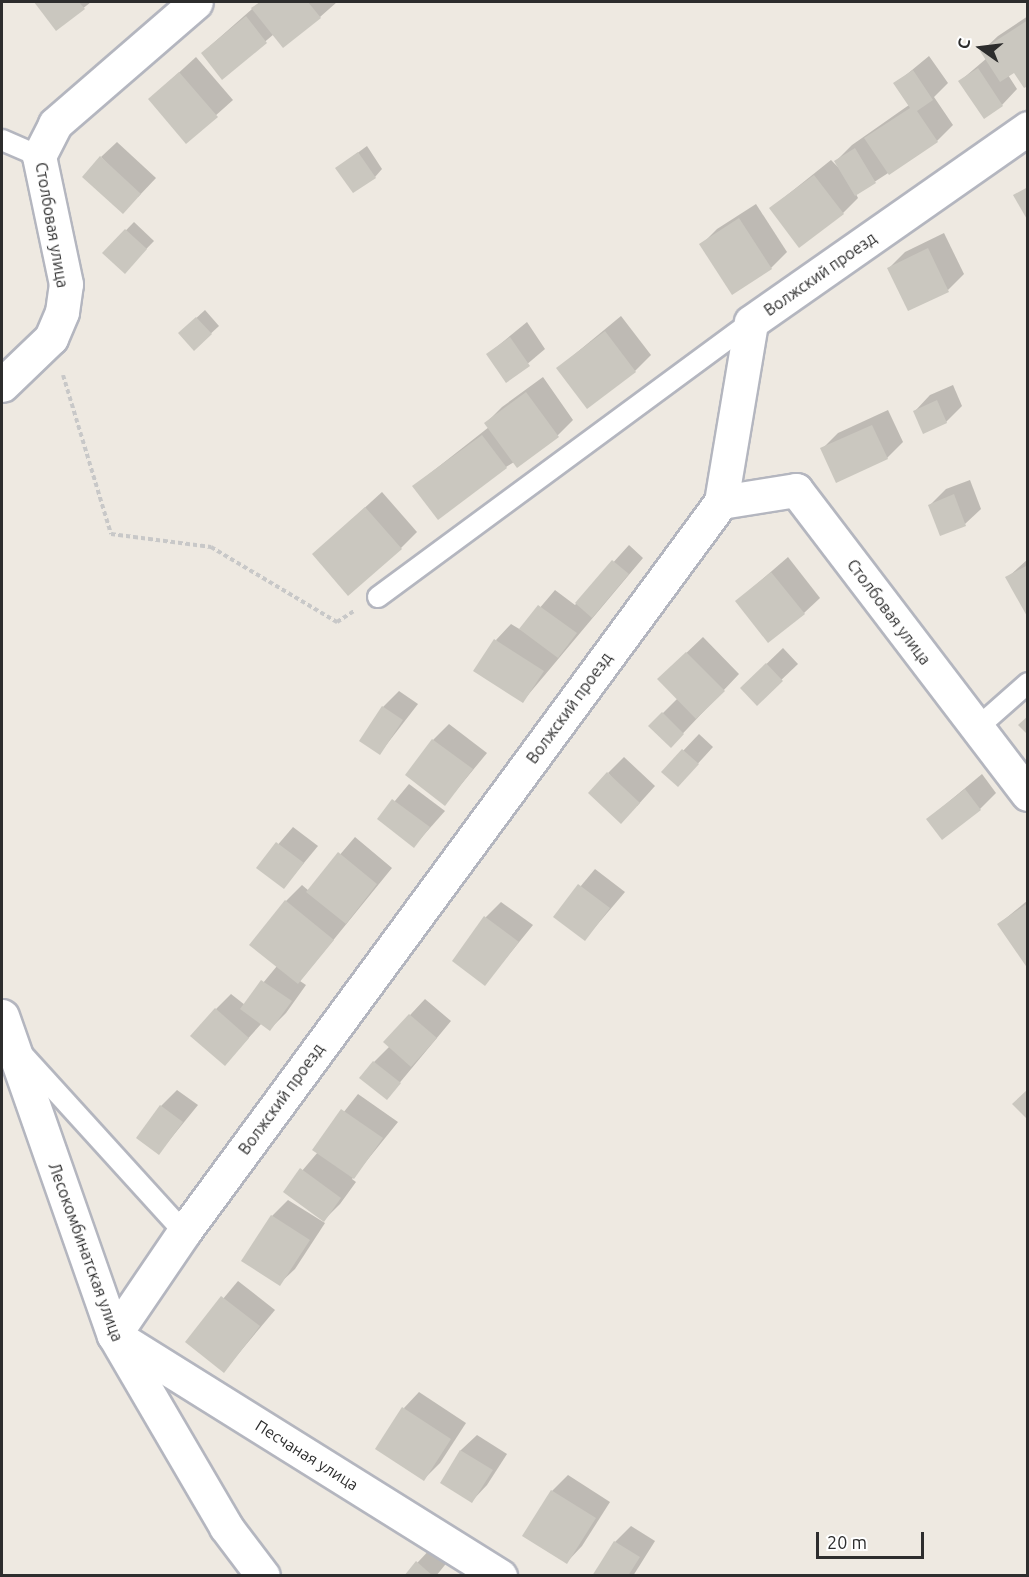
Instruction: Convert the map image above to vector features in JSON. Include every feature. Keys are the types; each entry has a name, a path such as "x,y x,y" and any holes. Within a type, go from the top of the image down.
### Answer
{"street":[{"name":"Столбовая улица","path":"2,385 51,338 62,312 66,284 39,156 55,124 196,2"},
{"name":"Волжский проезд","path":"114,1335 184,1232 721,501 752,322 1028,128"},
{"name":"Столбовая улица","path":"721,501 796,490 1028,794"},
{"name":"Лесокомбинатская улица","path":"4,1033 114,1335 226,1527 263,1575"},
{"name":"Песчаная улица","path":"114,1335 500,1575"}],"lane":[{"path":"2,140 39,156"},
{"path":"378,597 752,322"},
{"path":"977,728 1028,683"},
{"path":"4,1033 184,1232"}],"path":[{"path":"51,338 111,534 211,547 337,622 378,597"}],"building":[{"path":"34,2 79,2 85,9 56,31"},
{"path":"260,2 308,2 321,18 283,48 251,8"},
{"path":"246,16 267,43 222,80 201,53"},
{"path":"1028,20 1028,86 1024,88 1014,73 1000,82 980,51"},
{"path":"978,68 1003,106 984,119 958,81"},
{"path":"913,70 933,100 917,111 938,142 889,175 864,138 910,108 893,83"},
{"path":"179,72 218,117 186,144 148,99"},
{"path":"855,148 876,183 855,196 834,161"},
{"path":"358,152 376,178 353,193 335,168"},
{"path":"100,156 141,194 123,214 82,177"},
{"path":"814,175 844,214 799,248 769,208"},
{"path":"1028,187 1028,221 1013,195"},
{"path":"739,218 772,269 732,295 699,244"},
{"path":"125,229 147,249 125,274 102,253"},
{"path":"928,248 949,292 908,311 887,268"},
{"path":"196,317 212,334 194,351 178,333"},
{"path":"605,331 636,372 587,409 556,368"},
{"path":"510,337 530,366 506,383 486,354"},
{"path":"526,392 559,437 517,468 484,423"},
{"path":"937,400 947,423 923,434 913,411"},
{"path":"872,425 888,459 836,483 820,448"},
{"path":"482,435 507,468 438,520 412,486"},
{"path":"954,494 966,526 940,536 928,505"},
{"path":"365,507 402,549 348,596 312,554"},
{"path":"612,560 629,574 592,618 575,603"},
{"path":"1028,565 1028,618 1005,577"},
{"path":"771,572 805,614 768,643 735,601"},
{"path":"538,605 577,633 558,658 519,629"},
{"path":"494,639 544,671 523,703 473,671"},
{"path":"686,652 725,691 696,719 657,679"},
{"path":"766,663 783,681 757,706 740,688"},
{"path":"382,706 403,720 380,755 359,741"},
{"path":"662,712 684,734 671,748 648,726"},
{"path":"1028,716 1028,735 1018,725"},
{"path":"432,739 473,769 445,806 405,775"},
{"path":"682,749 699,764 678,787 661,772"},
{"path":"607,772 640,803 621,824 588,793"},
{"path":"965,789 981,810 942,840 926,819"},
{"path":"392,799 430,827 414,848 377,819"},
{"path":"276,842 304,863 284,889 256,868"},
{"path":"338,852 377,884 346,924 306,892"},
{"path":"578,884 610,908 585,941 553,917"},
{"path":"285,900 334,940 298,984 249,945"},
{"path":"1028,903 1028,969 997,924"},
{"path":"484,916 519,942 485,986 452,961"},
{"path":"261,980 292,1001 270,1031 240,1009"},
{"path":"215,1008 249,1038 225,1066 190,1036"},
{"path":"409,1014 437,1038 411,1067 383,1042"},
{"path":"373,1061 401,1083 387,1100 359,1078"},
{"path":"1028,1089 1028,1120 1012,1104"},
{"path":"160,1105 183,1122 159,1155 136,1138"},
{"path":"341,1109 383,1138 354,1179 312,1150"},
{"path":"300,1168 341,1198 324,1222 283,1192"},
{"path":"271,1215 310,1240 280,1286 241,1261"},
{"path":"221,1296 260,1326 224,1373 185,1342"},
{"path":"402,1407 451,1439 424,1481 375,1449"},
{"path":"460,1450 493,1470 472,1503 440,1483"},
{"path":"551,1490 596,1518 567,1564 522,1536"},
{"path":"614,1541 640,1557 628,1576 592,1576"},
{"path":"416,1561 433,1576 404,1576"}]}
